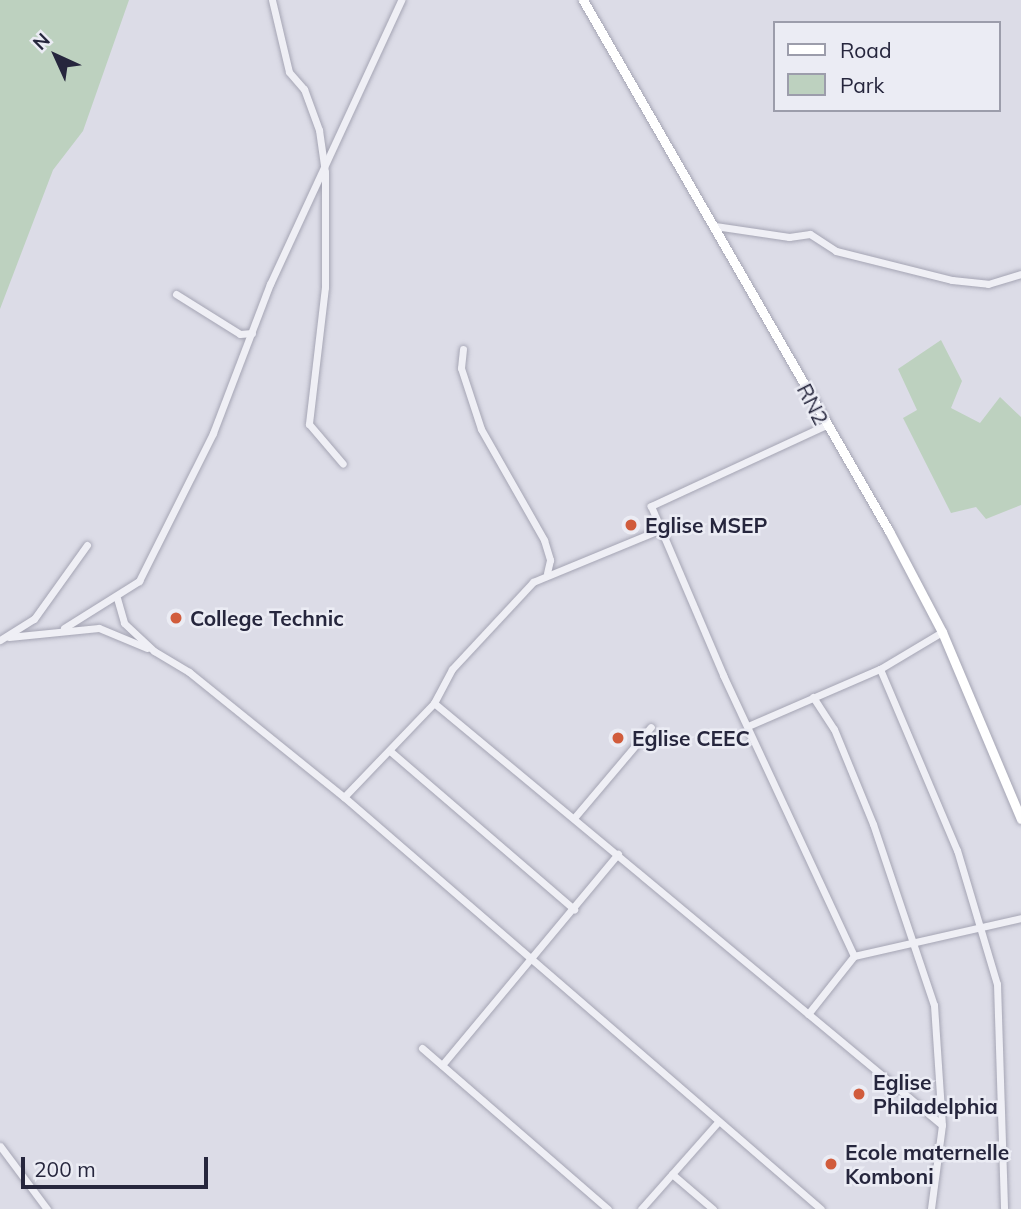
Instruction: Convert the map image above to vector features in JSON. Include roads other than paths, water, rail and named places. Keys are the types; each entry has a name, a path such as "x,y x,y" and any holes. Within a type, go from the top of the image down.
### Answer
{"main road":[{"name":"RN2","path":"583,0 715,226 824,426 942,632 1021,819"}],"street":[{"path":"272,0 289,72 304,89 319,130 325,172 325,287 309,424 343,464"},
{"path":"64,628 117,598 139,581 212,433 252,333 401,0"},
{"path":"715,226 789,237 810,234 836,251 952,280 988,284 1021,274"},
{"path":"176,294 240,334 252,333"},
{"path":"463,349 461,368 481,429 544,540 551,559 547,573"},
{"path":"824,426 654,503 659,530 854,956"},
{"path":"344,797 434,703 452,669 547,573 659,530"},
{"path":"9,637 41,610 88,545"},
{"path":"117,598 124,623 154,651"},
{"path":"0,640 64,628 99,628 154,651 189,672 344,797 717,1123 821,1209"},
{"path":"748,726 880,669 942,632"},
{"path":"880,669 957,850 997,984 1004,1209"},
{"path":"813,697 853,777 934,1006 942,1125 931,1209"},
{"path":"434,703 942,1125"},
{"path":"574,818 651,727"},
{"path":"390,751 575,909"},
{"path":"442,1065 469,1027 494,1008 618,854"},
{"path":"808,1014 854,956 1021,918"},
{"path":"422,1048 608,1209"},
{"path":"641,1209 717,1123"},
{"path":"0,1146 47,1209"},
{"path":"672,1174 713,1209"}],"place":[{"name":"Eglise MSEP","path":"631,525"},
{"name":"College Technic","path":"176,618"},
{"name":"Eglise CEEC","path":"618,738"},
{"name":"Eglise Philadelphia","path":"859,1094"},
{"name":"Ecole maternelle Komboni","path":"831,1164"}]}
